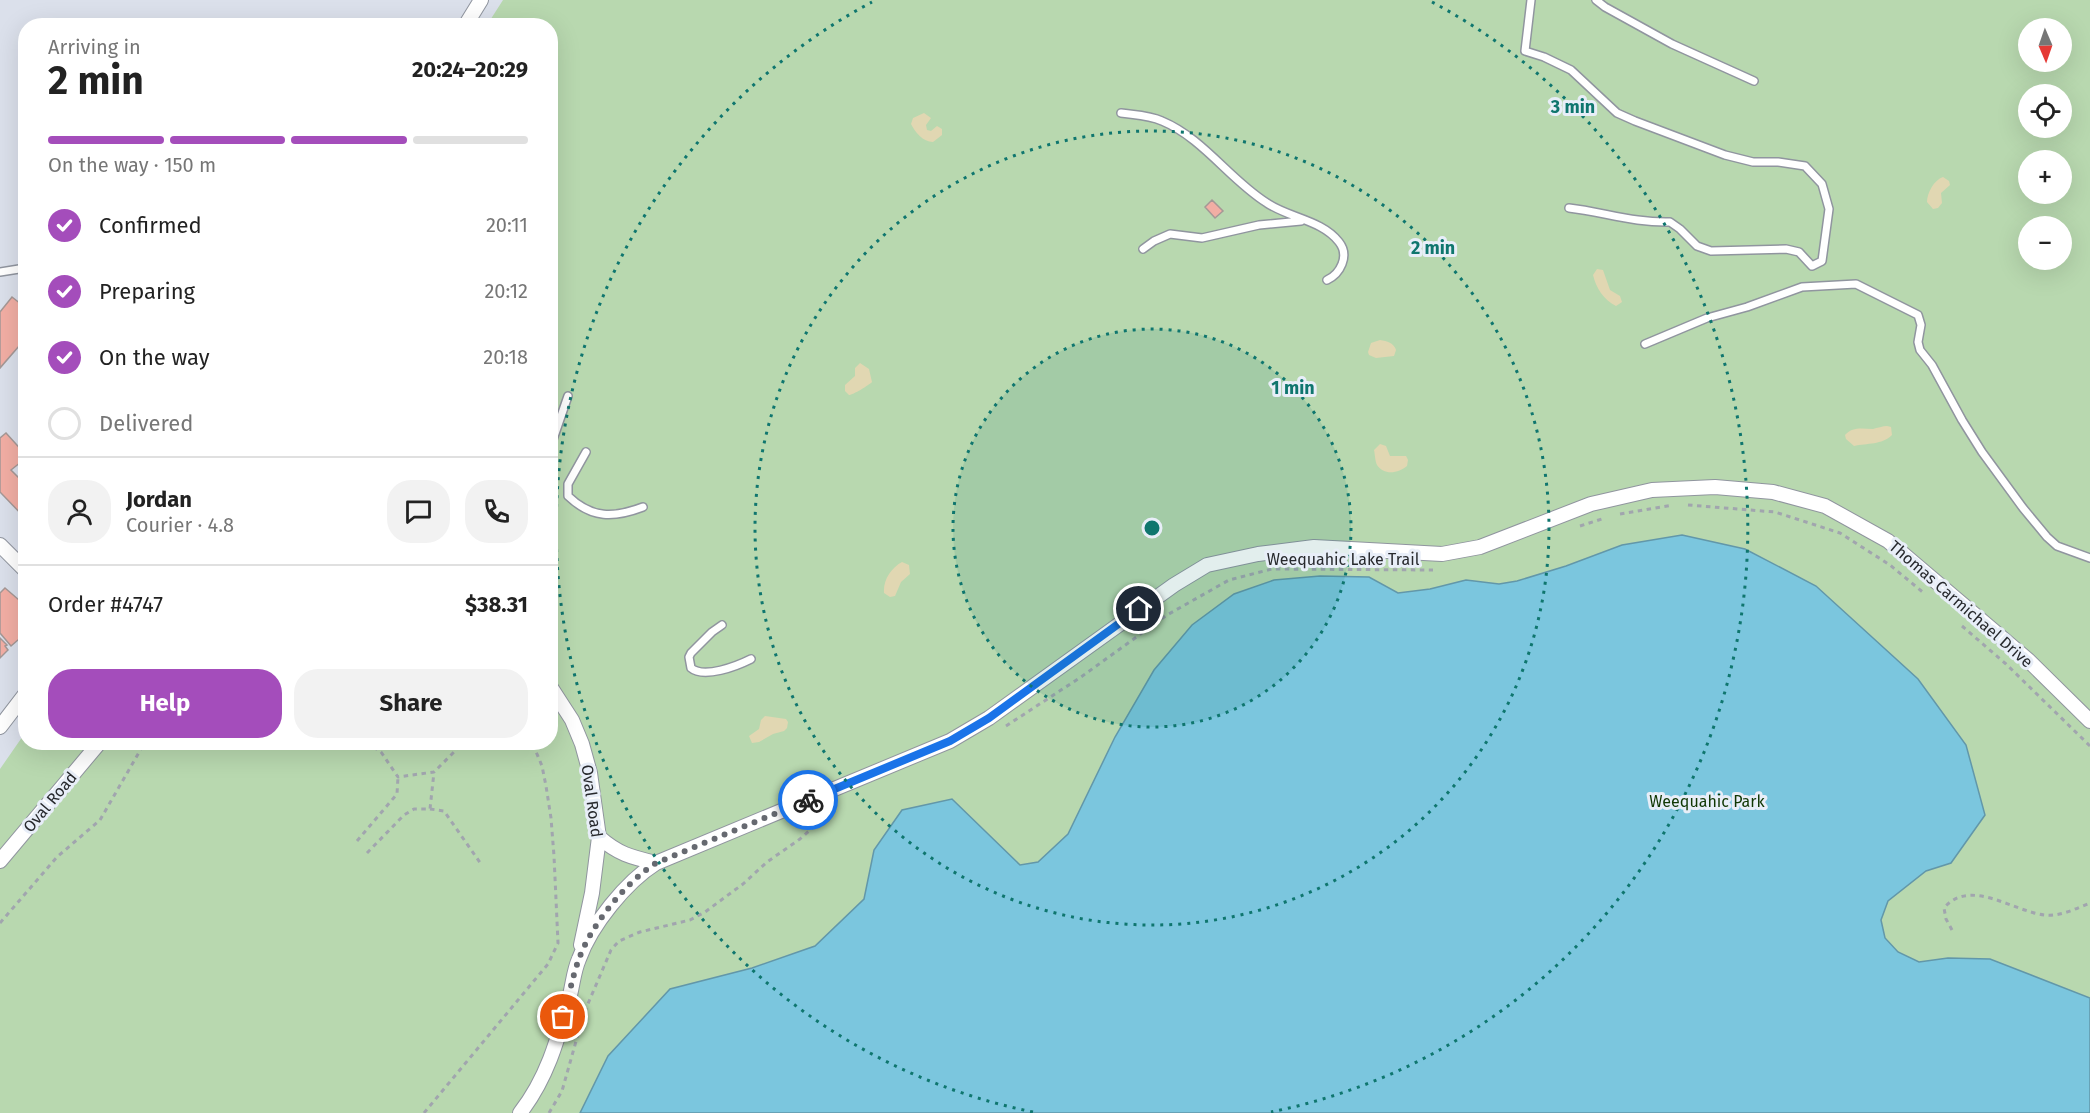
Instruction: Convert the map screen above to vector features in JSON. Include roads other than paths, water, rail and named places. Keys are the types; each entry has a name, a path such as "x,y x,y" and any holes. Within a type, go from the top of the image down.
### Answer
{"street":[{"path":"470,18 481,0"},
{"name":"Thomas Carmichael Drive","path":"520,1113 544,1078 558,1039 579,959 586,944 615,900 640,873 656,863 950,741 989,718 1174,585 1207,565 1258,554 1314,547 1442,554 1480,547 1591,504 1652,490 1715,487 1773,492 1825,506 1888,541 2026,659 2090,721"},
{"path":"0,545 18,563"},
{"name":"Oval Road","path":"558,698 572,720 582,744 590,772 599,837 592,893 579,959"},
{"path":"0,727 18,703"},
{"name":"Oval Road","path":"0,861 93,750"},
{"path":"599,837 624,855 656,863"}],"lane":[{"path":"1531,0 1525,51 1545,57 1570,70 1617,113 1635,121 1743,160 1805,166 1822,184 1829,209 1822,261 1812,266 1799,252 1786,249 1703,250 1670,222 1646,222 1618,215 1569,208"},
{"path":"1596,0 1672,44 1754,81"},
{"path":"1121,113 1144,116 1171,125 1191,138 1264,202 1327,230 1340,243 1343,251 1338,273 1327,280"},
{"path":"1143,249 1170,234 1202,238 1269,224 1306,221"},
{"path":"0,272 18,269"},
{"path":"1645,344 1707,318 1740,309 1802,286 1859,285 1918,315 1921,325 1918,342 1920,350 1932,365 1962,420 1989,462 2047,537 2057,546 2090,558"},
{"path":"558,425 568,396"},
{"path":"586,452 568,484 568,496 588,510 602,515 616,516 643,507"},
{"path":"722,625 691,653 689,657 691,668 701,673 734,667 751,658"}],"water":[{"path":"1682,535 1745,549 1816,586 1918,679 1966,745 1985,815 1951,863 1926,871 1888,901 1881,920 1885,938 1898,952 1919,962 1948,958 1990,959 2090,998 2090,1113 580,1113 608,1056 670,989 752,968 815,946 864,899 874,850 902,810 952,799 1020,865 1038,862 1068,834 1115,737 1154,670 1192,625 1234,594 1274,580 1320,576 1369,577 1398,593 1430,589 1466,580 1499,584 1566,566 1622,545"}],"park label":[{"name":"Weequahic Park","path":"1707,801"}]}
